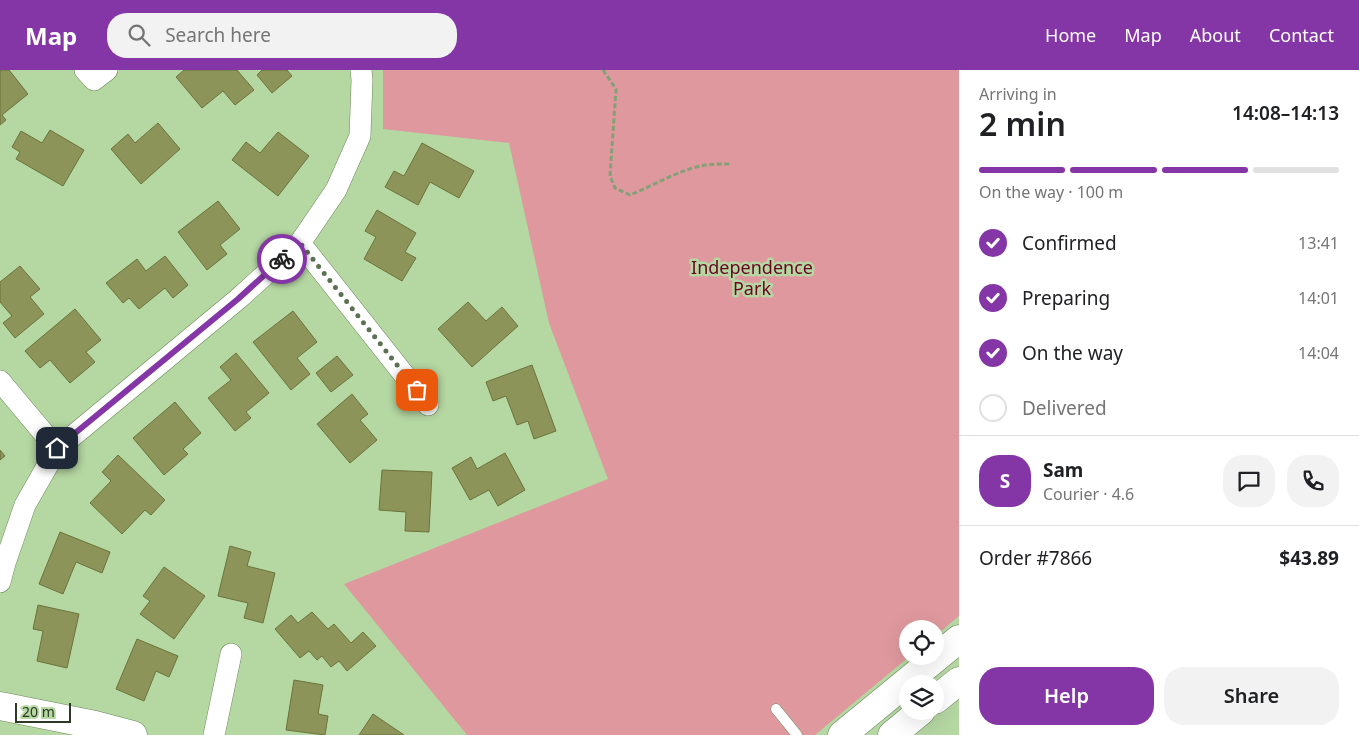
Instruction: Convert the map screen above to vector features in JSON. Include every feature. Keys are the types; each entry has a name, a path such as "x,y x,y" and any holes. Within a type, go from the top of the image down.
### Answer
{"main road":[{"path":"842,735 959,639"},
{"path":"944,693 959,681"},
{"path":"0,706 95,725 133,735"},
{"path":"892,735 910,720"}],"street":[{"path":"85,70 94,80 107,70"},
{"path":"0,582 25,505 57,448 238,299 300,243 336,190 360,136 361,70"},
{"path":"300,243 428,405"},
{"path":"0,381 57,448"},
{"path":"214,735 231,654"}],"lane":[{"path":"776,709 797,735"}],"path":[{"path":"603,70 616,89 610,176 615,188 630,194 680,173 705,165 730,164"}],"green space":[{"name":"Independence Park","path":"383,70 959,70 959,616 944,628 944,620 899,620 899,665 815,735 467,735 344,584 608,479 549,323 509,143 383,129"}],"building":[{"path":"0,70 9,70 28,94 2,115 6,120 0,125"},
{"path":"184,70 237,70 254,90 235,105 223,91 202,108 176,77"},
{"path":"262,70 287,70 292,76 272,93 257,75"},
{"path":"158,123 180,149 141,184 111,149 128,134 135,143"},
{"path":"50,130 84,150 63,186 16,159 20,152 12,147 21,131 42,143"},
{"path":"278,132 309,156 278,196 232,160 246,142 260,153"},
{"path":"422,143 474,171 459,198 430,182 418,205 385,187 394,171 404,176"},
{"path":"218,201 240,229 220,245 227,254 207,270 178,232"},
{"path":"377,210 416,233 405,252 416,258 402,281 364,259 376,237 365,231"},
{"path":"165,256 188,285 173,298 165,288 139,309 129,298 123,303 106,283 137,259 146,271"},
{"path":"20,266 40,289 30,297 44,314 15,338 3,323 12,316 0,302 0,282"},
{"path":"468,302 486,321 502,307 518,326 472,367 438,329"},
{"path":"75,309 101,340 86,352 95,362 70,383 50,360 40,368 25,351"},
{"path":"293,311 317,342 297,358 310,374 291,390 253,342"},
{"path":"236,353 269,393 246,412 251,418 235,431 208,398 231,380 220,367"},
{"path":"337,356 353,375 331,392 316,373"},
{"path":"532,365 556,431 534,439 528,421 517,425 506,396 493,401 486,382"},
{"path":"352,394 368,414 360,420 377,440 350,463 317,424"},
{"path":"175,402 201,433 183,449 188,454 164,475 133,438"},
{"path":"0,450 5,456 0,460"},
{"path":"505,453 525,490 498,506 489,490 470,500 452,468 471,457 477,469"},
{"path":"118,455 165,500 151,515 145,510 122,534 90,503 111,481 102,472"},
{"path":"382,470 432,472 429,532 405,531 406,512 379,510"},
{"path":"60,532 110,552 102,573 76,562 63,594 39,584"},
{"path":"230,546 251,552 247,566 275,573 263,623 244,618 248,603 218,596"},
{"path":"164,567 205,596 174,639 140,614 150,601 143,596"},
{"path":"38,605 79,614 67,668 37,661 43,631 33,629"},
{"path":"312,612 328,629 334,624 351,643 363,632 376,646 347,671 339,661 331,667 322,656 317,660 309,651 300,658 275,629 291,615 298,623"},
{"path":"137,639 178,656 169,677 156,671 144,701 116,689"},
{"path":"294,680 323,685 318,714 328,716 325,735 286,730"},
{"path":"373,714 404,735 359,735"}],"way so far":[{"path":"282,259 300,243 417,390"}],"route":[{"path":"57,448 238,299 282,259"}]}
